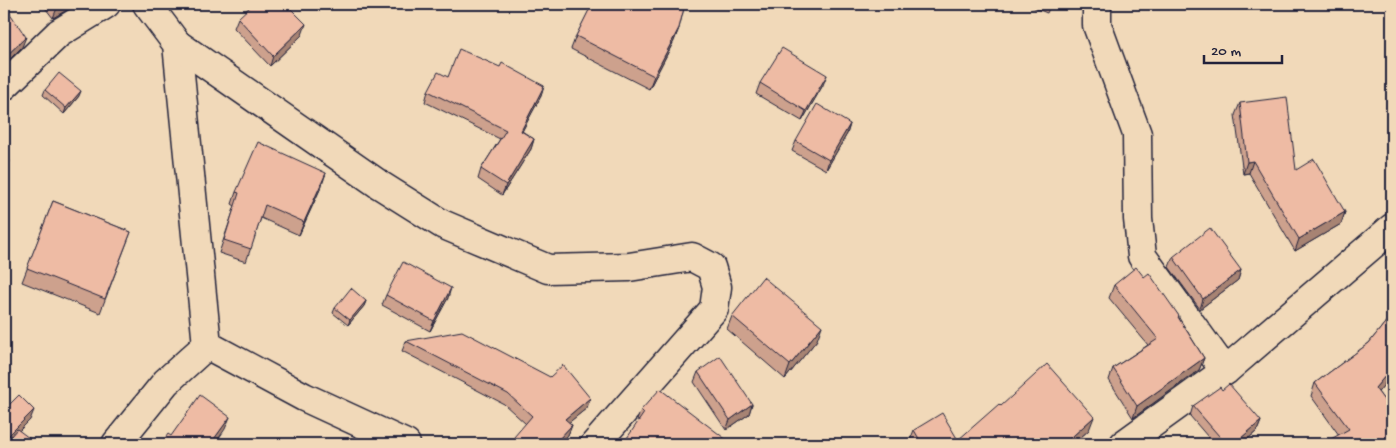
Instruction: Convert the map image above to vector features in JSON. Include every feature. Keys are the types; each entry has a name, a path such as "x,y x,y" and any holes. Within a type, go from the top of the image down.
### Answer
{"street":[{"path":"4,86 59,33 106,4"},
{"path":"146,4 177,44 380,185 442,224 548,269 629,267 692,257 711,267 717,287 714,309 595,444"},
{"path":"1097,4 1098,24 1137,134 1138,219 1142,256 1226,371"},
{"path":"177,44 207,345"},
{"path":"1131,442 1226,371 1392,228"},
{"path":"116,444 166,382 207,345"},
{"path":"207,345 304,397 406,444"}],"building":[{"path":"53,4 64,4 57,8"},
{"path":"253,4 286,4 306,24 273,56 238,18"},
{"path":"592,4 685,4 679,28 654,76 576,36"},
{"path":"7,9 26,37 4,58 4,11"},
{"path":"782,48 827,75 806,111 760,83"},
{"path":"459,49 500,67 502,63 544,86 521,131 534,139 506,185 481,169 506,130 428,91 438,72 448,77"},
{"path":"59,73 81,91 66,108 45,90"},
{"path":"1287,97 1296,170 1314,159 1345,212 1299,239 1253,161 1247,162 1240,103"},
{"path":"817,104 850,124 829,160 796,141"},
{"path":"258,142 326,173 304,222 265,205 251,249 224,240 239,193 236,192"},
{"path":"4,154 10,161 4,167"},
{"path":"53,201 131,232 105,299 27,268"},
{"path":"1210,228 1241,270 1203,299 1173,257"},
{"path":"403,262 451,288 434,321 386,295"},
{"path":"1136,267 1144,277 1149,273 1179,316 1204,358 1137,406 1113,368 1158,339 1114,285"},
{"path":"763,277 822,326 790,365 732,316"},
{"path":"351,288 366,301 350,320 335,308"},
{"path":"1392,314 1392,368 1375,388 1392,411 1392,418 1388,420 1392,429 1392,444 1322,444 1349,429 1315,383 1369,343"},
{"path":"462,331 550,377 563,365 590,398 565,419 572,425 557,441 561,444 508,444 532,416 508,394 406,341"},
{"path":"720,356 752,404 730,420 698,372"},
{"path":"1047,364 1094,417 1064,444 922,444 914,430 942,413 958,440 999,404 1001,406"},
{"path":"1229,384 1261,421 1234,444 1226,444 1193,406 1220,387 1222,390"},
{"path":"660,389 732,444 623,444 644,413 641,410"},
{"path":"19,395 34,410 6,438 4,435 4,410"},
{"path":"200,395 230,417 214,439 224,444 161,444 168,434 171,436"},
{"path":"17,429 37,444 4,444"}]}
